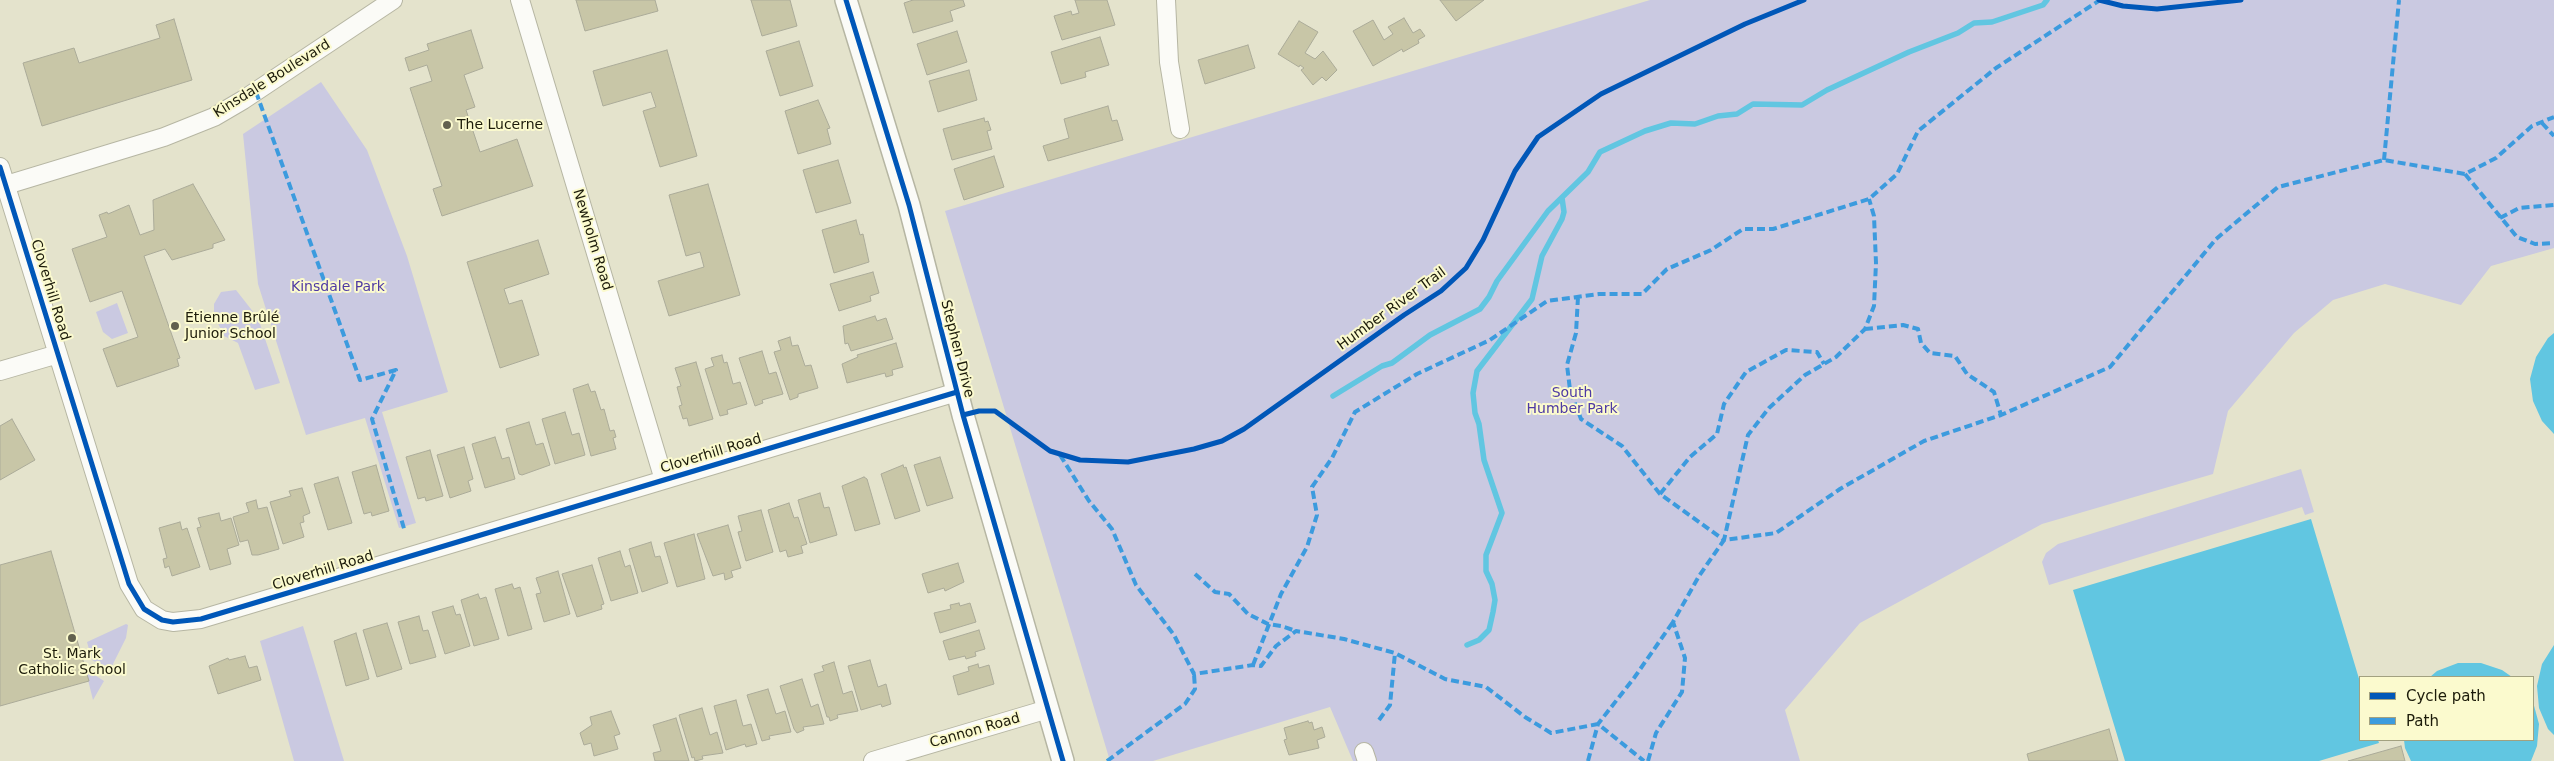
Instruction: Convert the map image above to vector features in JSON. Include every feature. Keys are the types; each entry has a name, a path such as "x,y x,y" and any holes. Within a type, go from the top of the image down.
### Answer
{"street":[{"name":"Kinsdale Boulevard","path":"3,186 164,137 214,117 243,100 393,0"},
{"name":"Newholm Road","path":"520,0 664,480"},
{"name":"Stephen Drive","path":"846,0 909,205 957,392 1063,761"},
{"path":"1166,0 1169,62 1180,129"},
{"name":"Cloverhill Road","path":"0,167 3,186 134,594 151,616 173,622 210,616 957,392"},
{"path":"0,371 58,354"},
{"name":"Cannon Road","path":"873,761 1048,709"}],"green space":[{"name":"South Humber Park","path":"1650,0 2554,0 2554,248 2491,266 2461,305 2385,284 2333,300 2294,333 2228,411 2213,474 2042,524 1860,623 1785,710 1800,761 1353,761 1330,707 1153,761 1110,761 945,211"},
{"name":"Kinsdale Park","path":"321,82 367,150 407,256 448,392 382,412 416,523 399,528 365,418 306,435 258,284 243,134"},
{"path":"236,290 258,318 280,383 255,390 238,343 224,336 214,315 214,304 221,292"},
{"path":"117,303 128,333 112,339 103,332 96,312"},
{"path":"2301,469 2314,512 2305,515 2302,507 2049,585 2042,562 2046,553 2058,544"},
{"path":"126,624 128,625 126,638 110,670 92,660 87,642"},
{"path":"303,626 344,761 294,761 260,641"},
{"path":"91,664 93,666 90,672 104,681 93,700 86,672"}],"water":[{"path":"2554,333 2554,434 2542,421 2533,401 2530,379 2536,357 2548,338"},
{"path":"2311,519 2359,679 2359,741 2378,741 2379,743 2319,761 2125,761 2073,590"},
{"path":"2554,645 2554,735 2548,729 2539,708 2537,686 2542,664"},
{"path":"2458,663 2481,663 2502,670 2511,676 2431,676 2437,671"},
{"path":"2534,706 2539,724 2537,746 2531,761 2411,761 2404,741 2534,741"}],"building":[{"path":"576,0 655,0 658,11 585,31"},
{"path":"751,0 790,0 797,26 762,36"},
{"path":"913,0 963,0 965,6 950,11 953,21 913,33 904,3"},
{"path":"1075,0 1107,0 1115,25 1062,40 1054,16 1071,11 1072,15 1079,13"},
{"path":"1440,0 1484,0 1456,21"},
{"path":"1404,18 1413,33 1420,29 1425,36 1418,40 1419,43 1403,52 1402,49 1373,66 1353,31 1373,20 1384,40 1393,34 1388,27"},
{"path":"174,19 192,80 42,126 23,63 74,48 79,63 160,38 156,25"},
{"path":"1299,21 1318,32 1305,53 1315,59 1323,51 1337,70 1326,81 1322,77 1313,85 1301,70 1304,68 1278,54"},
{"name":"The Lucerne","path":"471,30 483,68 464,75 475,107 466,110 480,152 517,139 533,186 442,216 433,189 442,186 410,88 432,81 427,65 409,71 405,58 429,50 427,44"},
{"path":"957,31 967,62 927,75 917,44"},
{"path":"1100,37 1109,65 1085,72 1086,77 1061,84 1051,52"},
{"path":"799,41 813,86 780,96 766,51"},
{"path":"1248,45 1255,68 1205,84 1198,60"},
{"path":"667,50 697,156 660,167 643,111 656,107 651,92 603,106 593,71"},
{"path":"969,70 977,100 938,112 929,81"},
{"path":"818,100 830,128 827,129 831,144 798,154 785,111"},
{"path":"1108,106 1112,121 1117,120 1123,140 1048,161 1043,146 1069,138 1064,119"},
{"path":"984,118 985,122 988,121 991,130 987,131 992,149 952,160 943,129"},
{"path":"994,156 1004,187 964,200 954,169"},
{"path":"838,160 851,203 816,213 803,170"},
{"path":"193,184 225,240 213,244 213,248 172,260 165,249 144,256 180,358 177,359 179,366 117,387 103,349 138,337 122,291 90,302 72,249 107,237 99,215 107,212 108,214 129,205 140,235 154,230 153,200"},
{"path":"708,184 740,295 669,316 658,281 704,267 700,252 686,256 669,195"},
{"path":"856,220 860,235 863,234 869,262 834,273 822,230"},
{"path":"538,240 549,274 504,289 509,304 522,300 539,355 500,368 467,262"},
{"path":"873,272 879,293 870,296 871,301 839,311 830,284"},
{"path":"875,316 877,321 886,318 893,339 851,351 848,343 845,344 843,326"},
{"path":"790,337 792,346 798,345 805,366 811,365 818,388 798,394 798,397 790,400 774,352 781,350 778,341"},
{"path":"896,343 903,367 892,370 893,375 886,377 885,373 847,383 842,364 858,357 857,355"},
{"path":"762,351 769,374 776,372 783,394 762,400 763,403 755,406 739,358"},
{"path":"722,355 724,363 727,362 733,384 740,382 747,404 727,410 728,414 720,416 705,369 714,366 711,358"},
{"path":"696,362 713,419 689,426 687,418 683,419 679,406 682,405 677,387 681,386 675,368"},
{"path":"588,384 591,392 595,391 601,410 604,409 610,431 614,430 616,437 613,438 616,449 591,456 573,389"},
{"path":"565,412 572,435 579,433 585,455 555,464 542,419"},
{"path":"12,419 35,460 0,480 0,426"},
{"path":"529,422 536,445 543,443 550,465 522,475 519,474 506,429"},
{"path":"495,437 502,459 509,457 515,479 485,488 472,444"},
{"path":"464,447 473,479 468,481 471,491 450,498 437,455"},
{"path":"430,450 443,496 426,501 425,497 418,499 406,457"},
{"path":"940,457 953,498 927,506 914,465"},
{"path":"376,465 389,511 372,516 371,512 364,514 352,472"},
{"path":"903,465 904,468 906,467 920,511 895,519 881,474"},
{"path":"338,477 352,523 328,530 314,484"},
{"path":"864,477 867,479 880,524 855,531 842,486"},
{"path":"302,488 310,513 303,516 304,522 300,523 304,537 283,544 270,502 291,496 289,491"},
{"path":"820,493 824,508 829,507 837,535 810,543 798,500"},
{"path":"256,500 258,509 267,507 279,549 252,555 248,540 240,542 233,517 249,512 246,503"},
{"path":"789,503 794,518 798,517 807,544 801,546 803,553 788,557 786,550 780,552 768,510"},
{"path":"761,510 773,552 746,561 738,532 742,531 738,516"},
{"path":"219,513 221,521 231,518 239,545 227,549 231,564 210,570 197,528 201,527 198,518"},
{"path":"180,522 182,530 187,528 200,567 172,576 169,566 165,568 163,559 167,558 159,528"},
{"path":"728,525 741,568 731,571 733,577 725,580 724,573 713,576 697,534"},
{"path":"694,534 705,579 677,587 664,543"},
{"path":"651,542 655,557 660,556 668,583 642,592 629,549"},
{"path":"51,551 89,681 0,706 0,565"},
{"path":"620,551 625,567 630,565 638,593 611,601 598,558"},
{"path":"958,563 964,582 945,591 944,588 928,593 922,574"},
{"path":"592,565 604,604 601,605 602,609 577,617 562,574"},
{"path":"558,571 570,614 544,622 536,594 541,593 536,578"},
{"path":"512,584 514,589 520,587 532,629 508,636 495,589"},
{"path":"478,594 480,599 486,597 499,639 474,646 461,600"},
{"path":"959,603 960,606 970,603 976,622 940,633 934,613 951,609 950,605"},
{"path":"453,606 456,615 460,614 470,646 445,654 432,612"},
{"path":"419,616 423,631 428,630 436,657 410,664 398,622"},
{"path":"387,623 402,669 377,677 363,630"},
{"path":"979,630 985,649 975,652 976,656 966,659 965,656 949,660 943,641"},
{"path":"356,633 369,679 346,686 334,641"},
{"path":"245,656 249,668 257,666 261,680 218,694 209,666 228,658 229,660"},
{"path":"870,660 878,687 886,684 891,704 882,707 881,704 861,710 848,666"},
{"path":"834,662 843,694 852,691 858,711 837,715 838,718 830,721 829,717 827,717 814,674 824,671 822,666"},
{"path":"978,664 979,668 989,665 994,684 958,695 953,676 969,671 968,667"},
{"path":"802,679 811,707 818,704 824,724 803,727 804,730 797,733 780,686"},
{"path":"768,689 776,714 785,711 791,732 769,736 770,739 762,741 747,695"},
{"path":"736,700 743,726 751,724 757,744 746,747 745,744 726,750 714,706"},
{"path":"702,708 710,735 717,732 723,753 702,756 703,759 695,761 694,757 692,758 679,715"},
{"path":"611,711 620,734 614,736 618,749 594,756 591,743 584,745 580,733 592,725 590,717"},
{"path":"676,718 689,761 655,761 653,753 661,751 653,725"},
{"path":"1308,721 1309,723 1312,722 1314,730 1322,727 1325,737 1317,740 1319,748 1289,755 1284,740 1287,739 1284,728"},
{"path":"2109,729 2118,761 2029,761 2027,754"},
{"path":"2401,746 2405,761 2348,761"}],"waterway":[{"path":"1333,396 1382,366 1392,363 1430,335 1480,309 1497,281 1548,211 1588,172 1600,152 1645,131 1671,123 1695,124 1718,116 1737,114 1753,104 1802,105 1827,90 1909,52 1958,33 1974,23 1992,22 2043,5 2047,0"},
{"path":"1467,645 1479,640 1489,630 1495,600 1492,584 1486,571 1486,555 1502,513 1484,460 1479,424 1475,413 1473,393 1477,371 1532,299 1542,256 1562,219 1564,212 1562,198"}],"marked path":[{"path":"1253,665 1281,594 1307,547 1317,515 1312,487 1332,458 1355,412 1417,374 1490,340 1547,301 1599,294 1642,294 1667,269 1711,250 1743,229 1773,229 1869,199 1897,174 1918,131 1996,68 2100,0"},
{"path":"2384,160 2399,0"},
{"path":"256,92 360,380 396,370 372,419 405,532"},
{"path":"1648,761 1656,733 1682,692 1685,658 1673,622 1699,576 1724,540 1776,533 1840,489 1924,441 2001,415 2110,367 2216,239 2278,187 2384,160 2465,174 2496,158 2532,126 2554,117"},
{"path":"2542,123 2554,136"},
{"path":"2465,174 2517,237 2535,244 2554,243"},
{"path":"1578,297 1576,333 1567,365 1570,390 1581,419 1622,446 1660,494 1724,540 1748,435 1769,408 1805,375 1836,357 1865,329 1874,306 1876,263 1874,216 1869,199"},
{"path":"2500,218 2519,208 2554,205"},
{"path":"1865,329 1903,325 1918,329 1921,343 1930,353 1955,356 1967,374 1994,392 2001,415"},
{"path":"1660,494 1690,457 1717,434 1724,404 1746,372 1786,350 1817,352 1824,364"},
{"path":"1060,455 1089,501 1112,529 1136,585 1174,635 1194,674 1253,665 1261,666 1276,646 1296,631 1344,639 1395,653 1445,679 1486,687 1525,717 1551,733 1598,724 1644,761"},
{"path":"1195,574 1215,592 1229,594 1248,614 1268,624 1296,631"},
{"path":"1588,761 1598,724 1634,678 1673,622"},
{"path":"1379,720 1390,705 1395,653"},
{"path":"1107,761 1185,704 1195,689 1194,674"}],"cycle path":[{"path":"846,0 909,205 963,415 1063,761"},
{"name":"Humber River Trail","path":"963,415 979,411 995,411 1050,451 1080,460 1128,462 1194,449 1222,441 1244,429 1404,315 1441,291 1466,268 1483,240 1515,171 1538,137 1601,94 1745,24 1804,0"},
{"path":"2099,0 2123,6 2157,9 2241,0"},
{"path":"0,167 129,584 144,609 162,620 173,622 201,619 957,392"}],"place":[{"name":"The Lucerne","path":"447,125"},
{"name":"Étienne Brûlé Junior School","path":"175,326"},
{"name":"St. Mark Catholic School","path":"72,638"}]}
